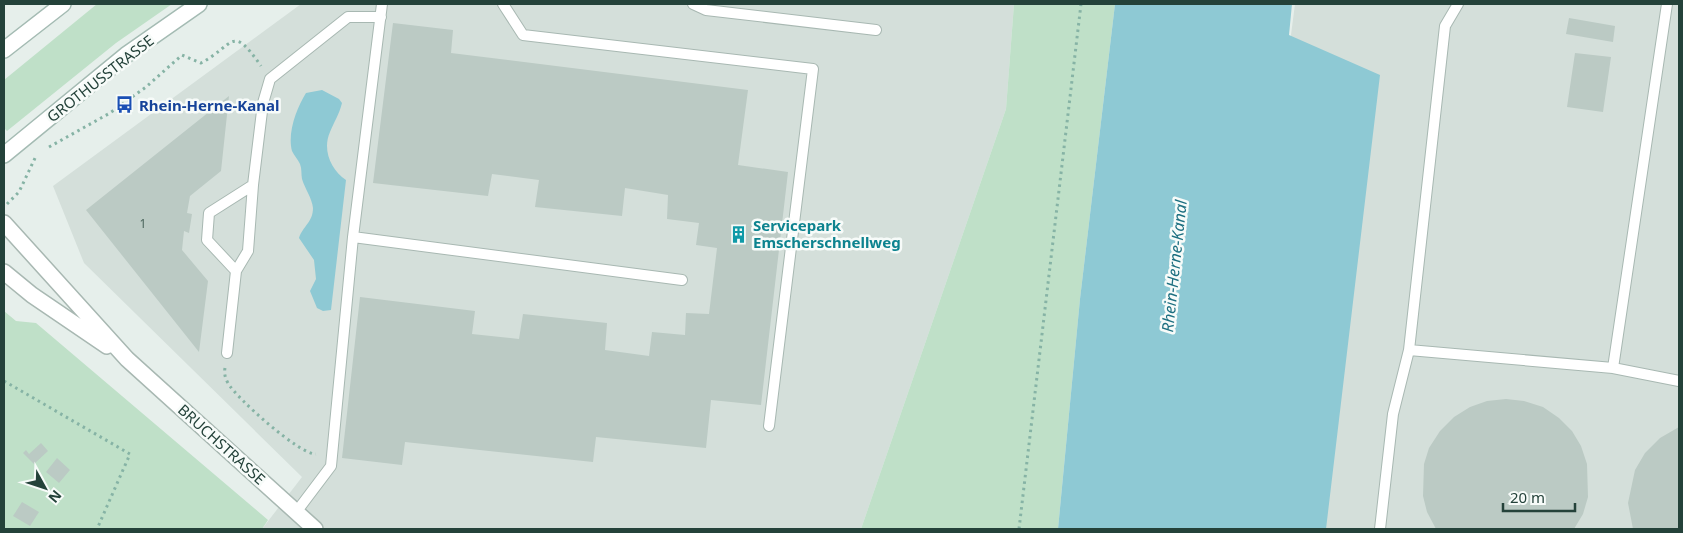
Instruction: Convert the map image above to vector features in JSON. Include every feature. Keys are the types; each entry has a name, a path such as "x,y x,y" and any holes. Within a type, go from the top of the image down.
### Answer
{"street":[{"path":"4,50 63,4"},
{"name":"GROTHUSSTRASSE","path":"4,155 126,56 199,4"},
{"name":"BRUCHSTRASSE","path":"4,223 126,359 315,529"},
{"name":"BRUCHSTRASSE","path":"4,272 32,295 126,359"}],"lane":[{"path":"297,511 331,466 353,237 382,4"},
{"path":"503,4 523,35 813,69 769,426"},
{"path":"693,4 706,10 876,30"},
{"path":"1380,529 1393,414 1409,350 1445,26 1458,4"},
{"path":"1613,368 1667,4"},
{"path":"227,352 236,271 248,251 263,103 270,78 348,16 381,17"},
{"path":"236,271 208,240 209,213 254,185"},
{"path":"353,237 682,280"},
{"path":"1409,350 1613,368 1679,382"}],"path":[{"path":"1019,529 1081,4"},
{"path":"47,148 110,113 146,87 182,55 201,63 228,42 238,40 245,44 257,60"},
{"path":"8,204 19,192 35,157 41,152"},
{"path":"227,352 224,374 233,391 273,428 301,449 311,454 332,453"},
{"path":"4,381 130,454 97,529"}],"shaded area":[{"path":"301,4 1014,4 1006,109 861,529 262,529 302,477 84,263 53,186"},
{"path":"1295,4 1679,4 1679,529 1227,529"}],"green space":[{"path":"97,4 172,4 116,43 7,131 4,128 4,80"},
{"path":"1014,4 1115,4 1080,299 1058,529 861,529 1006,109"},
{"path":"4,311 16,321 36,323 268,520 262,529 4,529"}],"water":[{"path":"1115,4 1292,4 1289,35 1380,75 1326,529 1058,529 1080,299"},
{"path":"322,90 339,99 342,103 330,132 327,146 332,165 346,180 331,310 323,311 317,308 310,291 316,279 314,260 299,238 310,220 313,208 302,179 300,164 292,151 291,144 292,128 296,113 306,93"}],"building":[{"path":"1569,18 1615,26 1613,42 1566,34"},
{"name":"Servicepark Emscherschnellweg","path":"393,23 453,30 451,53 748,90 738,165 788,172 761,405 711,400 706,448 596,437 593,462 405,442 402,465 342,458 360,297 475,311 472,334 519,339 523,314 607,323 605,350 649,356 652,332 685,335 686,313 709,314 717,248 696,245 699,223 667,219 668,195 625,188 622,216 535,207 539,180 492,174 488,196 373,183"},
{"path":"1575,53 1611,57 1603,112 1567,107"},
{"path":"229,96 221,171 190,196 187,213 192,214 189,233 184,231 182,250 208,281 199,352 86,210"},
{"path":"1506,399 1524,401 1543,407 1559,418 1572,431 1581,446 1587,464 1588,497 1583,514 1574,529 1436,529 1427,512 1423,496 1424,464 1429,448 1440,431 1454,417 1470,407 1487,401"},
{"path":"1679,427 1679,529 1633,529 1628,503 1635,470 1645,453 1660,438"},
{"path":"41,443 48,451 34,464 23,453 26,450 29,454"},
{"path":"57,458 70,470 59,483 46,472"},
{"path":"22,502 39,512 30,526 13,516"}],"place":[{"name":"Rhein-Herne-Kanal","path":"125,105"},
{"name":"Servicepark Emscherschnellweg","path":"739,234"}]}
